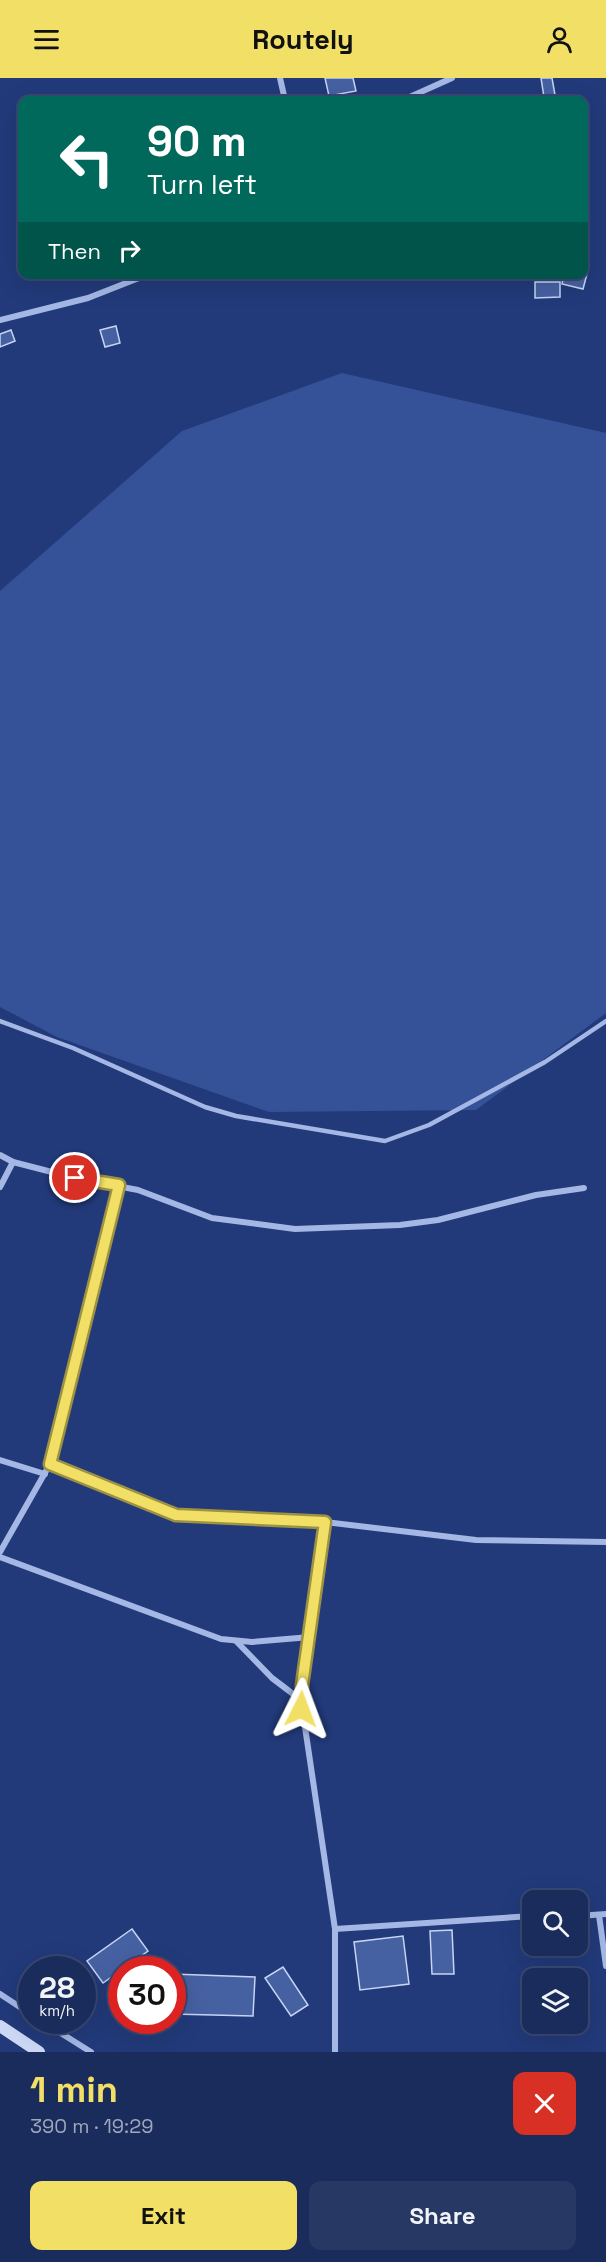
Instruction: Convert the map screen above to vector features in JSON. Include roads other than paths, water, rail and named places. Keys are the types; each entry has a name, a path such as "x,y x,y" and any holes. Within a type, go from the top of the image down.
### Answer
{"main road":[{"path":"0,2026 39,2052"}],"street":[{"path":"280,78 284,96"},
{"path":"412,96 452,78"},
{"path":"0,321 88,298 136,279"},
{"path":"0,1155 13,1162 75,1178 119,1185 212,1218 262,1226 314,1229 400,1225 449,1219 536,1195 584,1188"},
{"path":"0,1188 13,1162"},
{"path":"0,1552 50,1464 119,1185"},
{"path":"0,1460 45,1474"},
{"path":"50,1464 176,1515 325,1522 476,1539 606,1542"},
{"path":"325,1522 301,1700 335,1929 335,2052"},
{"path":"0,1557 207,1635 237,1642 310,1637"},
{"path":"237,1642 272,1678 301,1700"},
{"path":"602,1915 606,1966"},
{"path":"335,1929 522,1917"},
{"path":"0,1994 18,2006"},
{"path":"62,2034 91,2052"}],"lane":[{"path":"0,1021 73,1048 205,1107 236,1116 385,1142 429,1125 545,1062 606,1021"}]}
